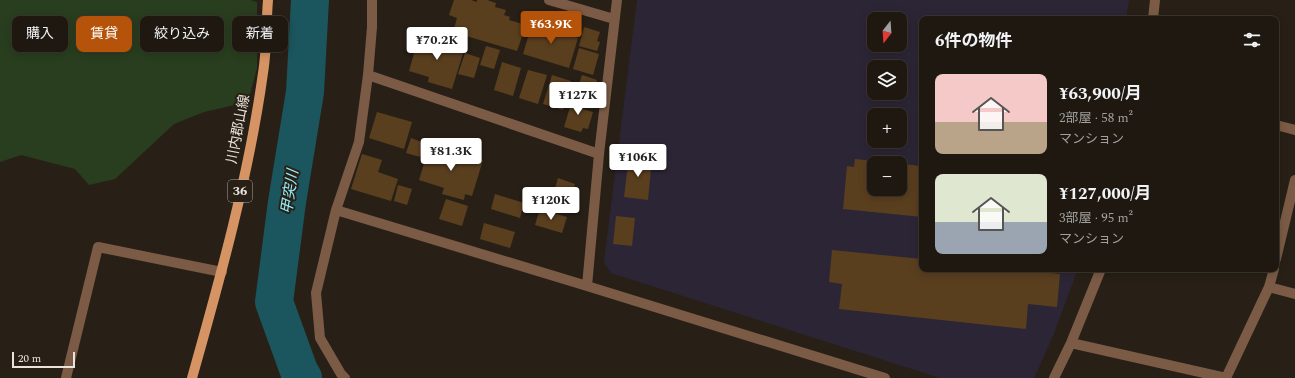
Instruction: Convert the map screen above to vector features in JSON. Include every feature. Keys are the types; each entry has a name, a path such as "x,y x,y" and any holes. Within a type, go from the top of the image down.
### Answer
{"main road":[{"name":"川内郡山線","path":"192,378 222,272 249,151 263,72 268,0"}],"street":[{"path":"345,378 341,374 320,338 316,293 336,210 359,142 368,75 372,27 372,0"},
{"path":"549,0 614,19"},
{"path":"587,286 599,154 617,0"},
{"path":"1153,16 1156,0"},
{"path":"368,75 599,154"},
{"path":"1279,126 1295,130"},
{"path":"1279,247 1295,180"},
{"path":"336,210 587,286 867,375 886,378"},
{"path":"66,378 98,247 222,272"},
{"path":"1054,378 1071,343 1100,272"},
{"path":"1071,343 1226,378 1269,287 1273,272"},
{"path":"1269,287 1295,294"}],"shaded area":[{"path":"637,0 1129,0 1126,16 919,16 919,272 1077,272 1053,336 1034,378 940,378 611,273 604,262"}],"green space":[{"path":"0,0 250,0 257,2 257,16 232,16 232,52 257,52 257,68 248,102 204,112 174,124 115,179 89,185 75,169 21,155 0,162"}],"building":[{"path":"454,0 471,0 477,2 477,0 487,0 496,3 495,7 506,10 504,15 510,17 509,20 526,25 517,51 453,32 457,18 449,15"},
{"path":"532,24 555,31 557,24 569,28 567,35 578,38 569,68 523,54"},
{"path":"584,27 600,32 597,41 600,42 597,51 579,46"},
{"path":"438,35 451,39 450,45 464,50 452,89 428,82 429,77 409,71 419,36 436,41"},
{"path":"486,46 500,50 494,69 480,65"},
{"path":"579,48 599,54 593,75 573,69"},
{"path":"465,53 480,58 474,78 458,74"},
{"path":"502,62 521,68 513,96 494,90"},
{"path":"528,70 547,75 538,104 519,98"},
{"path":"552,75 571,81 563,110 543,104"},
{"path":"582,75 597,80 592,95 577,90"},
{"path":"573,97 585,101 582,109 593,112 588,129 583,128 581,132 564,127"},
{"path":"377,112 412,122 404,149 369,138"},
{"path":"411,138 424,143 420,157 406,153"},
{"path":"430,144 483,160 472,196 465,194 464,200 442,194 444,188 419,180"},
{"path":"362,154 382,160 378,172 398,179 391,201 351,189"},
{"path":"629,156 652,159 648,200 624,197"},
{"path":"855,159 867,160 867,196 907,196 907,165 919,166 919,217 843,209 847,166 854,167"},
{"path":"558,178 575,184 569,204 552,199"},
{"path":"398,185 412,189 407,205 394,201"},
{"path":"495,194 524,203 520,218 491,209"},
{"path":"446,199 468,206 462,226 439,219"},
{"path":"540,209 567,217 562,233 535,225"},
{"path":"616,216 635,218 632,246 613,244"},
{"path":"484,223 515,232 510,248 480,239"},
{"path":"832,250 919,259 919,272 1041,272 1060,274 1057,307 1028,304 1026,329 839,309 842,284 829,282"}],"waterway":[{"name":"甲突川","path":"303,378 299,371 274,302 287,202 305,92 310,0"}]}
